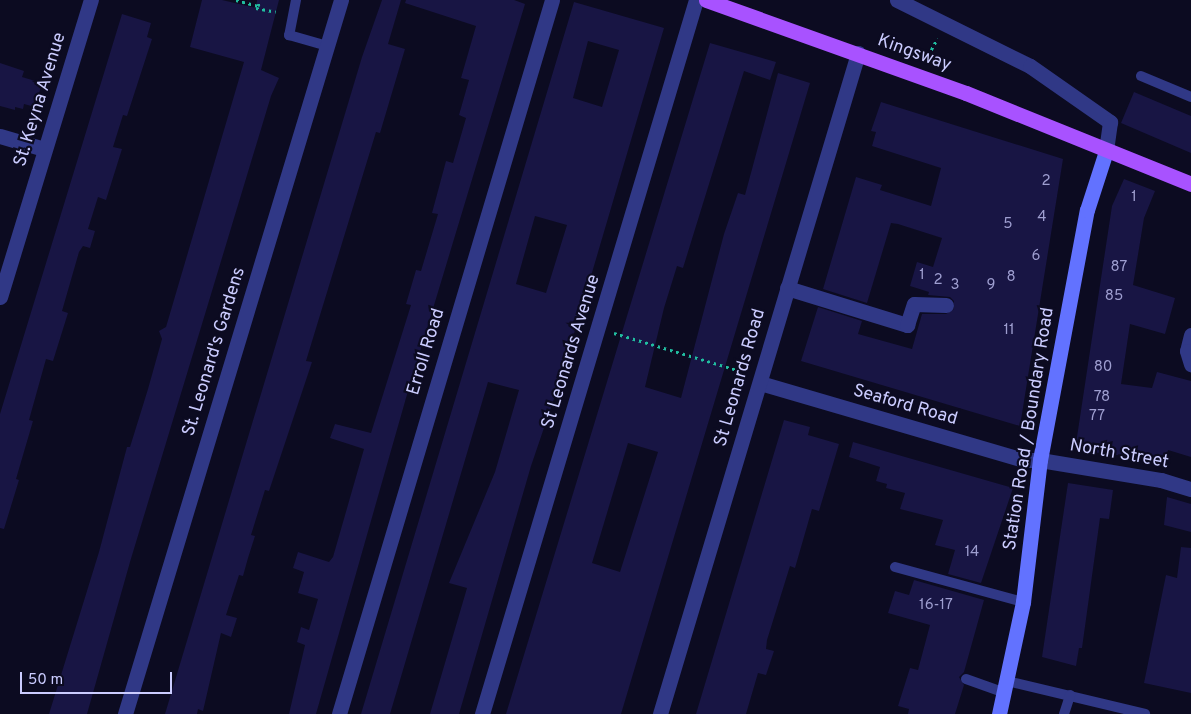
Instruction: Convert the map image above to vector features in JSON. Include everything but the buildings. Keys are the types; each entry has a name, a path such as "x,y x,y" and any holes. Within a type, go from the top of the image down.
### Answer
{"main road":[{"name":"Kingsway","path":"706,0 858,53 1058,127 1106,151 1191,184"},
{"name":"Station Road / Boundary Road","path":"999,714 1023,602 1040,460 1086,210 1106,151"}],"street":[{"name":"St. Keyna Avenue","path":"0,297 91,0"},
{"name":"St. Leonard's Gardens","path":"126,714 341,0"},
{"name":"Erroll Road","path":"339,714 552,0"},
{"name":"St Leonards Avenue","path":"482,714 696,0"},
{"path":"897,0 1030,66 1110,122 1106,151"},
{"name":"St Leonards Road","path":"660,714 858,53"},
{"path":"0,136 44,149"},
{"path":"787,288 907,325 914,304 946,305"},
{"path":"1191,335 1187,351 1191,364"},
{"name":"Seaford Road","path":"761,380 1024,460 1040,460"},
{"name":"North Street","path":"1040,460 1161,480 1191,489"}],"lane":[{"path":"296,0 289,35 327,46"},
{"path":"1141,76 1191,97"},
{"path":"895,567 1023,602"},
{"path":"966,679 1006,687 1070,695 1146,714"},
{"path":"1064,714 1070,695"}],"path":[{"path":"236,0 276,12"},
{"path":"257,7 260,2"},
{"path":"599,328 761,380"}]}
